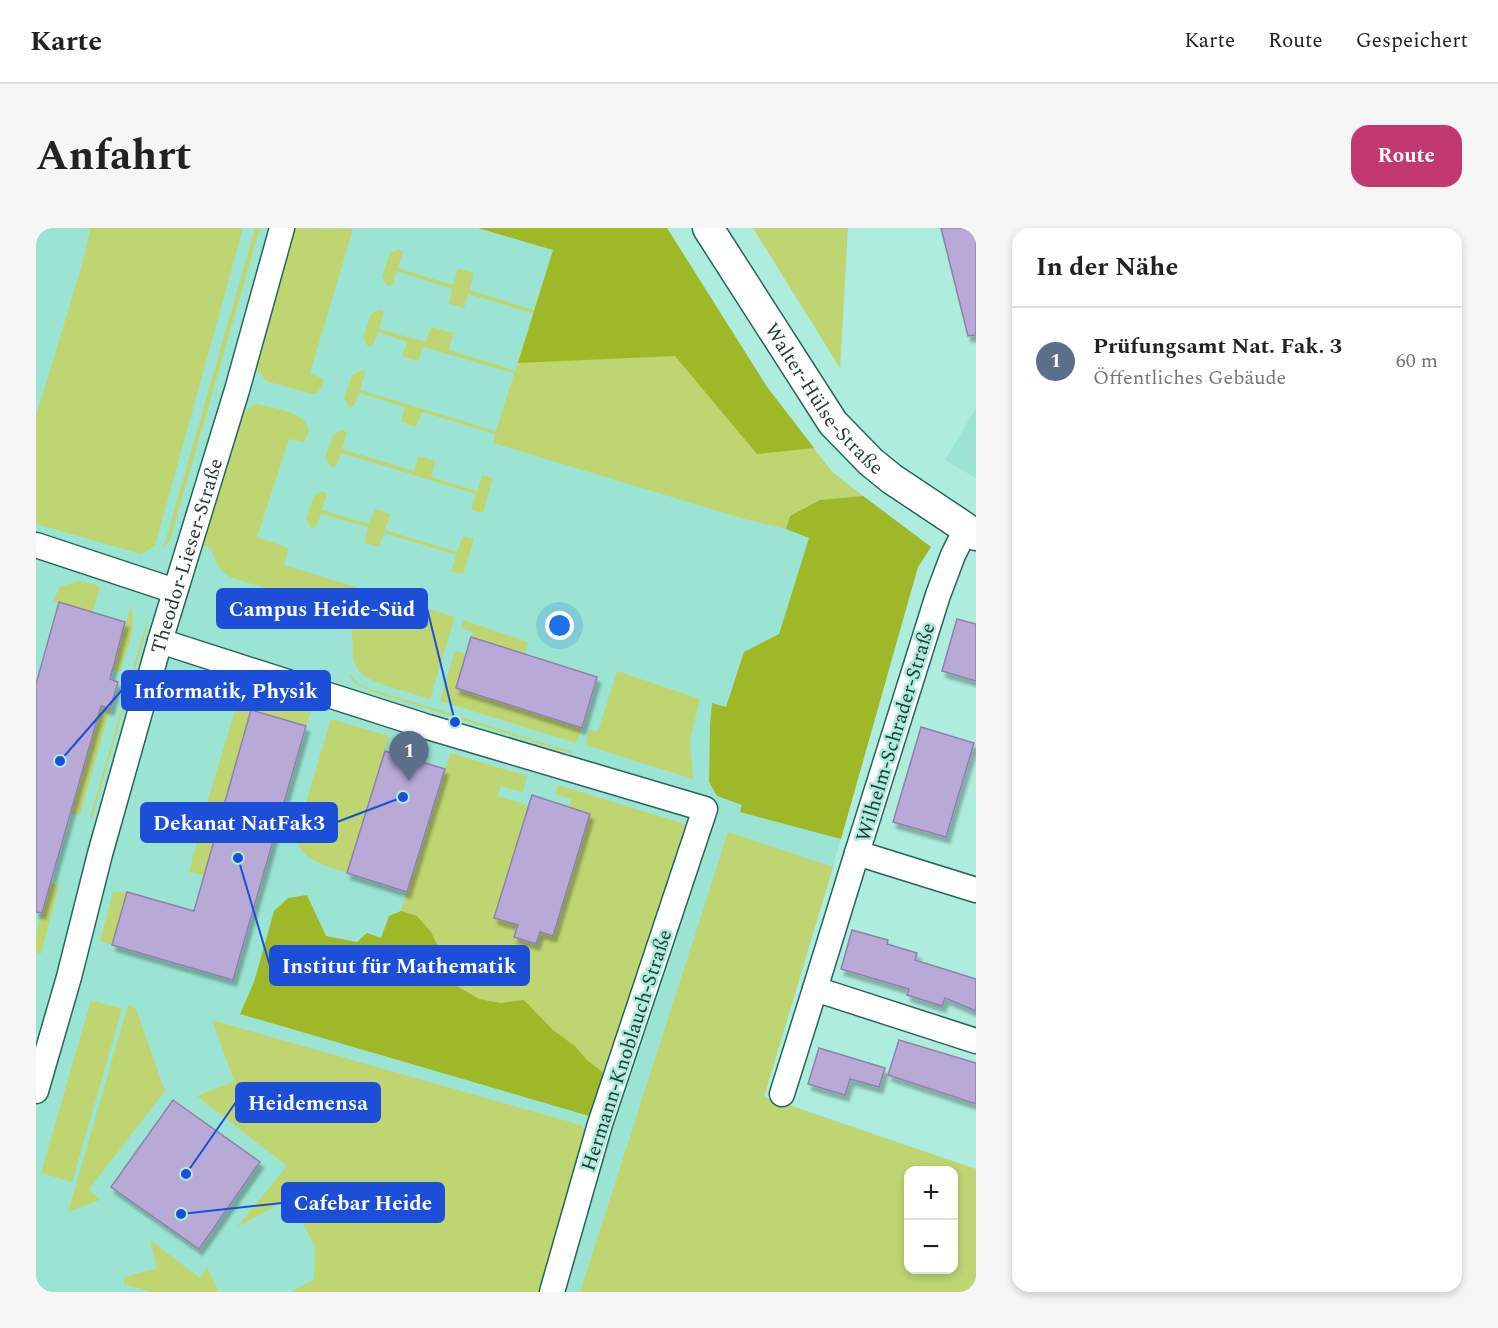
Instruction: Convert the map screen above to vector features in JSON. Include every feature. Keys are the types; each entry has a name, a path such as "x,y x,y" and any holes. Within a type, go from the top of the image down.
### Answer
{"street":[{"name":"Theodor-Lieser-Straße","path":"36,1091 160,641 237,390 282,228"},
{"name":"Walter-Hülse-Straße","path":"708,228 833,423 892,479 971,532"},
{"name":"Wilhelm-Schrader-Straße","path":"971,532 938,595 857,854 976,890"},
{"path":"36,545 175,591"},
{"name":"Hermann-Knoblauch-Straße","path":"160,641 428,727 705,809 600,1124 552,1292"},
{"path":"782,1095 857,854"},
{"path":"815,989 976,1041"}],"shaded area":[{"path":"36,228 667,228 767,387 832,472 931,547 918,567 833,867 764,1096 976,1169 976,1292 36,1292"},
{"path":"976,408 976,478 945,460"}],"green space":[{"path":"85,228 243,228 155,546 141,554 36,524 36,416 82,265 90,230"},
{"path":"255,228 260,228 170,540 163,549"},
{"path":"293,228 353,229 310,373 323,379 323,385 317,393 312,394 266,381 258,371 255,359"},
{"path":"478,228 667,228 767,387 832,472 863,496 820,500 790,516 786,529 741,518 493,443 495,434 422,412 416,427 401,422 405,407 359,393 354,406 349,407 344,398 352,375 364,371 360,390 496,431 553,250"},
{"path":"478,228 667,228 767,387 814,448 757,454 675,356 518,363 553,250"},
{"path":"753,228 848,228 840,368"},
{"path":"398,249 403,252 398,268 453,285 458,269 474,273 470,290 534,310 533,313 468,294 464,308 449,304 452,289 397,271 392,285 387,286 382,277 390,253"},
{"path":"379,310 384,312 379,329 426,342 431,327 453,333 449,350 514,370 513,373 423,347 418,361 402,356 407,342 378,332 373,345 368,347 363,337 371,314"},
{"path":"258,404 296,415 307,424 309,431 304,442 289,439 257,537 289,548 284,565 455,617 430,699 385,685 363,675 354,659 350,625 334,610 230,577 218,565 211,548 203,546 240,416 253,405"},
{"path":"342,430 347,433 342,449 414,471 419,456 436,461 431,477 477,491 482,475 493,478 483,513 471,510 476,494 341,453 336,466 331,467 325,458 333,435"},
{"path":"322,491 327,494 322,510 369,524 375,509 390,514 385,530 457,552 463,536 474,539 463,574 451,571 456,555 384,533 379,547 364,543 368,527 321,514 316,527 311,528 306,519 314,496"},
{"path":"863,496 931,547 918,567 841,839 740,812 742,805 717,796 709,782 710,725 712,703 726,707 744,652 779,634 809,538 786,529 790,516 820,500"},
{"path":"79,581 100,586 93,612 53,601 60,587"},
{"path":"131,605 132,631 120,672 112,670"},
{"path":"148,618 147,628 92,818 90,817"},
{"path":"463,620 528,642 525,654 471,637 473,632 461,628"},
{"path":"455,651 466,654 456,688 582,728 576,743 440,701"},
{"path":"617,671 700,699 690,740 693,779 585,745 589,730 598,731"},
{"path":"350,675 362,686 573,752 572,754 370,691 355,683"},
{"path":"274,695 312,708 306,726 251,710 217,829 200,826 236,707 250,697"},
{"path":"101,706 110,709 80,815 70,813"},
{"path":"331,719 389,736 347,873 310,858 295,838"},
{"path":"450,753 527,776 523,792 501,786 497,796 528,805 494,918 518,925 536,943 540,932 553,936 590,814 569,807 571,799 555,794 558,785 685,824 614,1058 605,1074 586,1059 575,1046 553,1030 524,1001 501,1003 479,999 457,986 401,911"},
{"path":"728,832 833,867 764,1097 976,1169 976,1292 580,1292"},
{"path":"198,837 214,840 204,875 189,872"},
{"path":"50,883 59,885 41,954 36,952 36,933"},
{"path":"113,892 127,892 112,945 100,941"},
{"path":"307,895 326,936 357,942 367,933 381,938 389,916 401,911 417,916 431,932 457,986 479,999 501,1003 524,1000 553,1030 575,1046 586,1059 605,1074 593,1117 240,1014 254,982 274,911 288,898"},
{"path":"91,1000 122,1009 72,1182 41,1173"},
{"path":"128,1005 136,1009 165,1091 89,1189 100,1200 68,1212"},
{"path":"212,1020 581,1125 588,1135 541,1292 291,1292 314,1279 315,1246 289,1199 237,1227 287,1166 197,1096 234,1081"},
{"path":"150,1240 200,1278 207,1267 219,1292 151,1292 124,1284 124,1277 157,1268"}],"building":[{"path":"941,228 976,228 976,335 968,336"},
{"path":"59,602 125,622 110,679 118,682 110,709 101,706 42,913 36,912 36,684"},
{"path":"957,619 976,624 976,681 942,671"},
{"path":"471,637 597,677 582,728 456,688"},
{"path":"251,710 306,726 233,980 112,945 127,892 194,911"},
{"path":"921,727 974,743 946,837 893,822"},
{"path":"385,751 445,769 407,892 347,873"},
{"path":"532,795 590,814 553,936 540,932 536,944 514,937 518,925 494,918"},
{"path":"852,930 888,940 887,944 917,953 915,960 976,979 976,1011 945,998 942,1006 907,995 909,989 841,969"},
{"path":"899,1040 976,1063 976,1104 888,1075"},
{"path":"819,1048 885,1068 879,1087 850,1079 845,1095 808,1084"},
{"path":"173,1100 260,1162 199,1249 111,1187"}],"place":[{"name":"Campus Heide-Süd","path":"455,722"},
{"name":"Informatik, Physik","path":"60,761"},
{"name":"Prüfungsamt Nat. Fak. 3","path":"409,781"},
{"name":"Dekanat NatFak3","path":"403,797"},
{"name":"Institut für Mathematik","path":"238,858"},
{"name":"Heidemensa","path":"186,1174"},
{"name":"Cafebar Heide","path":"181,1214"}]}
